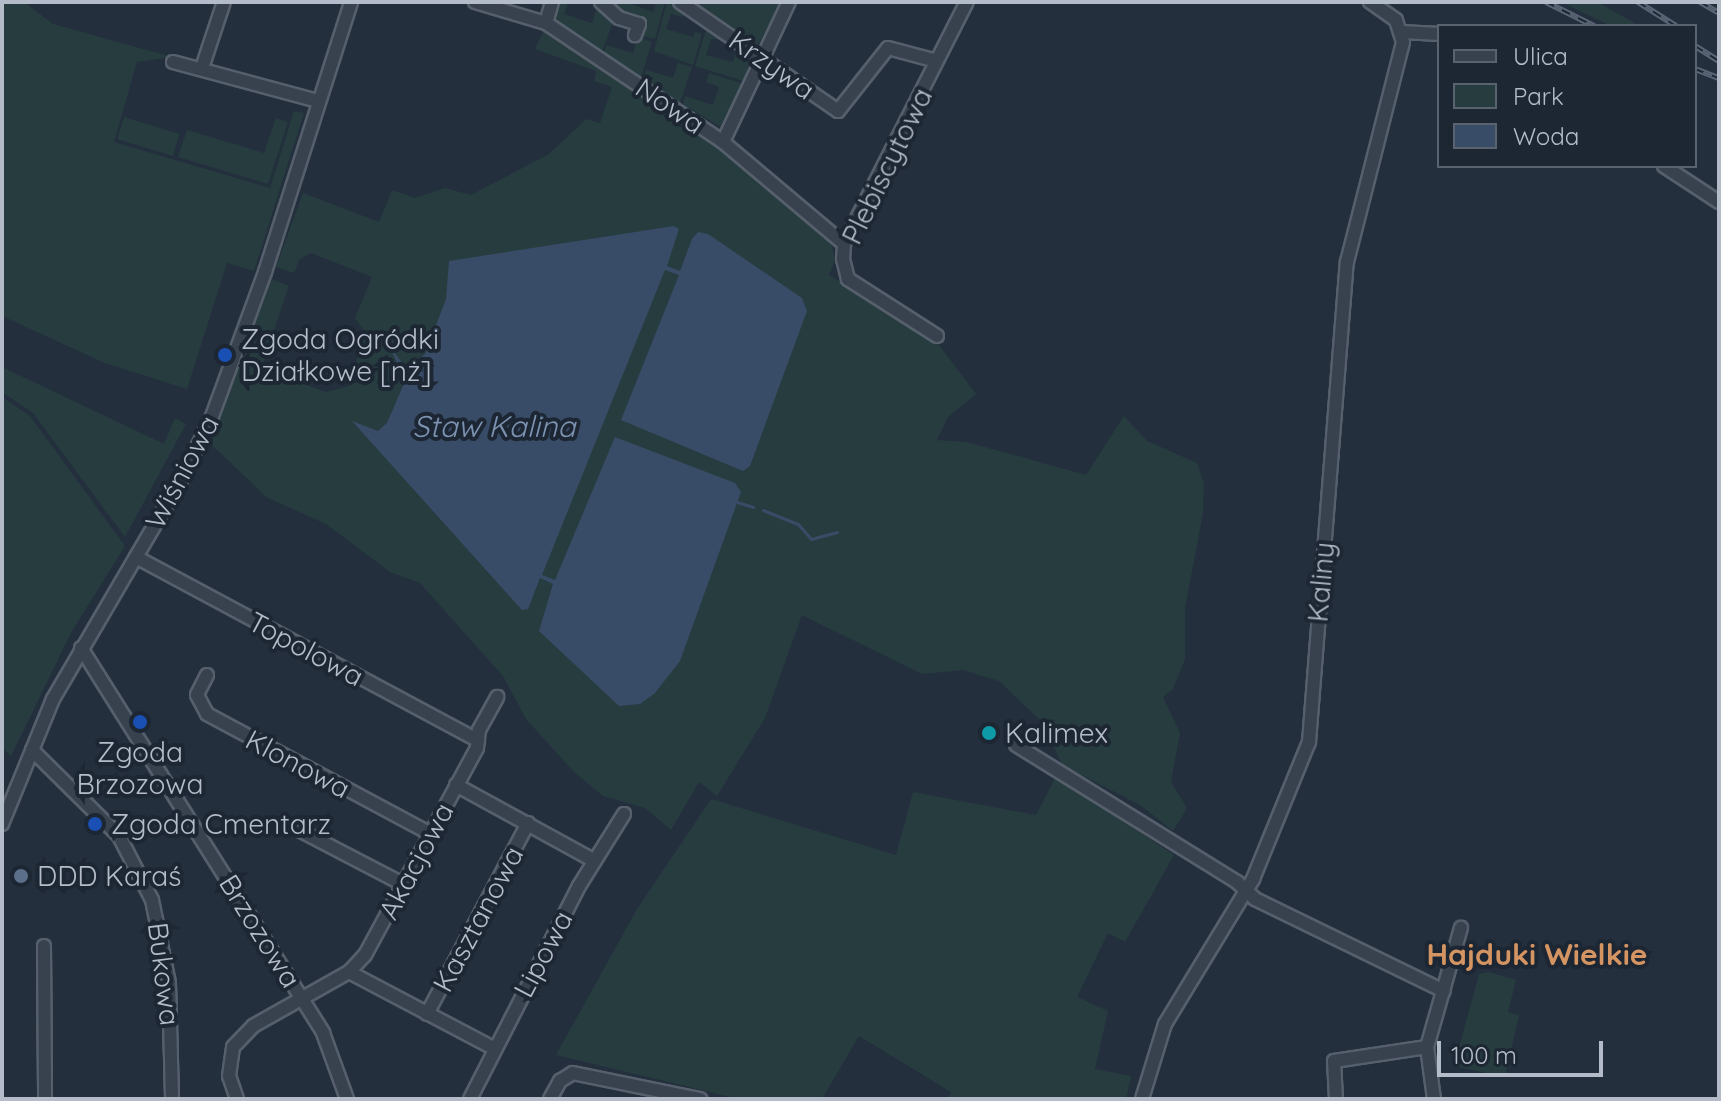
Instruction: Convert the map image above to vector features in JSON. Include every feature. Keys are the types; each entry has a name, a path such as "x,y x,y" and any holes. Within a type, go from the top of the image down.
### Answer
{"street":[{"path":"204,62 224,2"},
{"name":"Wiśniowa","path":"2,824 32,750 81,648 136,557 211,419 351,2"},
{"name":"Nowa","path":"475,2 546,23 723,142 844,244"},
{"path":"546,23 552,2"},
{"path":"601,2 619,18 639,24 635,35"},
{"name":"Krzywa","path":"680,2 838,111 888,48 933,60"},
{"path":"723,142 789,2"},
{"name":"Plebiscytowa","path":"937,336 848,279 844,244 925,90 933,60 967,2"},
{"path":"1370,2 1396,20 1402,32 1437,34"},
{"name":"Kaliny","path":"1142,1099 1165,1024 1247,891 1309,742 1347,262 1402,32"},
{"path":"173,62 318,101"},
{"path":"1667,168 1719,202"},
{"name":"Topolowa","path":"136,557 478,740"},
{"name":"Brzozowa","path":"81,648 301,996 329,1046 347,1099"},
{"name":"Klonowa","path":"207,675 197,695 207,714 429,833"},
{"name":"Akacjowa","path":"301,996 349,972 365,955 456,785 497,697"},
{"path":"1016,745 1247,891 1444,991"},
{"name":"Bukowa","path":"32,750 119,836 152,900 169,983 172,1099"},
{"path":"456,785 595,861"},
{"name":"Lipowa","path":"470,1099 493,1048 624,814"},
{"name":"Kasztanowa","path":"427,1014 528,823"},
{"path":"301,831 403,884"},
{"path":"1434,1099 1427,1047 1461,928"},
{"path":"44,946 45,1099"},
{"path":"349,972 493,1048"},
{"path":"237,1099 229,1076 233,1047 253,1026 301,996"},
{"path":"1336,1099 1332,1063 1427,1047"},
{"path":"550,1099 560,1081 573,1073 700,1099"}],"green space":[{"path":"2,2 24,2 53,24 172,57 137,62 114,142 270,188 294,111 304,113 254,271 227,263 187,389 105,363 2,316"},
{"path":"556,2 568,2 564,14 592,23 598,4 614,20 602,51 555,20"},
{"path":"605,2 626,2 653,12 657,2 665,2 655,39 639,35"},
{"path":"667,2 685,11 683,17 671,14 666,29 693,37 695,32 702,34 693,65 654,51"},
{"path":"694,2 781,2 757,47 702,13"},
{"path":"1561,2 1597,2 1636,24 1607,24"},
{"path":"707,27 724,39 711,39 706,55 733,62 738,47 729,40 751,56 744,81 695,66"},
{"path":"545,28 709,138 831,241 835,260 829,275 936,341 976,394 948,417 937,440 967,442 1086,475 1124,416 1147,441 1197,463 1204,483 1203,513 1185,608 1185,659 1173,689 1163,697 1180,733 1171,782 1187,808 1173,831 1140,805 1062,765 1043,723 999,681 963,670 922,674 802,615 765,718 717,796 699,782 671,830 645,808 603,796 575,773 526,719 503,676 420,583 390,572 326,524 266,497 209,442 272,279 289,286 261,369 326,392 349,386 365,332 355,318 372,277 311,253 299,260 294,273 276,267 303,193 379,222 392,190 415,198 445,188 471,195 549,154 586,119 600,123 612,87 594,81 596,71 535,49"},
{"path":"638,37 652,42 641,77 604,52 606,45 633,53"},
{"path":"678,63 692,67 680,103 643,78 646,70 673,78"},
{"path":"709,73 743,84 720,127 683,104 685,96 713,105 719,87 706,82"},
{"path":"124,117 179,134 173,156 117,139"},
{"path":"276,118 288,122 268,184 178,157 187,130 264,153"},
{"path":"2,367 164,444 175,418 186,424 125,537 33,413 2,392"},
{"path":"2,397 30,416 125,546 72,631 11,756 2,748"},
{"path":"1056,776 1174,855 1125,942 1108,933 1077,997 1108,1011 1095,1069 1131,1076 1126,1099 948,1099 951,1092 859,1036 822,1099 739,1099 556,1055 637,909 711,799 896,855 913,792 1036,815"},
{"path":"1489,972 1516,980 1508,1012 1519,1015 1505,1077 1454,1066 1479,974"}],"water":[{"name":"Staw Kalina","path":"674,226 679,229 667,266 680,271 692,239 698,232 708,234 802,298 807,311 750,466 743,471 621,420 679,275 665,270 542,575 555,580 615,437 735,483 741,492 680,661 655,693 640,704 619,706 539,631 553,584 540,578 528,609 522,610 352,421 378,431 387,423 405,381 390,347 407,369 425,354 446,299 449,261"}],"waterway":[{"path":"737,502 753,507"},
{"path":"763,510 798,524 811,539 837,532"}],"railway":[{"path":"1546,2 1590,24"},
{"path":"1638,2 1673,24"},
{"path":"1700,2 1719,13"},
{"path":"1697,47 1719,61"},
{"path":"1697,70 1719,78"}],"place":[{"name":"Zgoda Ogródki Działkowe [nż]","path":"225,355"},
{"name":"Zgoda Brzozowa","path":"140,722"},
{"name":"Kalimex","path":"989,733"},
{"name":"Zgoda Cmentarz","path":"95,824"},
{"name":"DDD Karaś","path":"21,876"}],"district":[{"name":"Hajduki Wielkie","path":"1537,954"}]}
